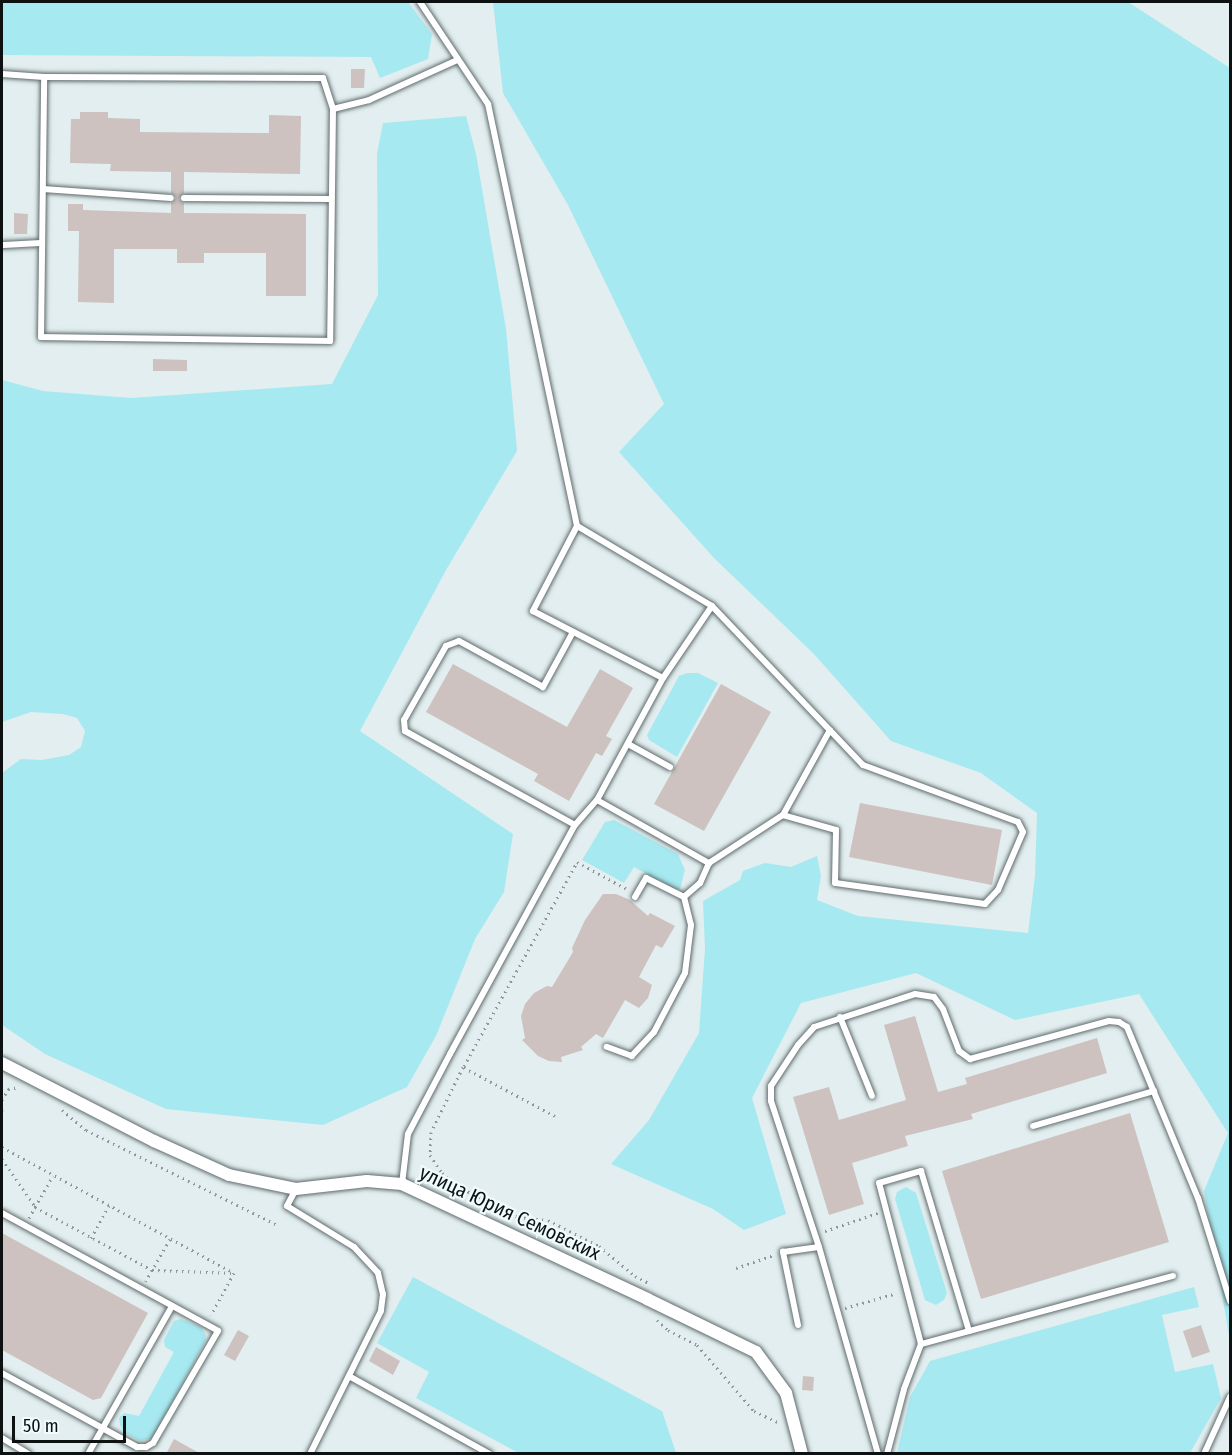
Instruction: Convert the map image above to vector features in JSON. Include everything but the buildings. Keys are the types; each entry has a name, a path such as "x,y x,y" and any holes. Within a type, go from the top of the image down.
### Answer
{"street":[{"name":"улица Юрия Семовских","path":"3,1068 229,1175 296,1189 367,1181 402,1184 647,1299 756,1352 786,1393 802,1454"}],"lane":[{"path":"420,2 488,104 577,526 534,611 663,678"},
{"path":"333,109 369,100 457,60"},
{"path":"2,74 44,77 323,78 333,109 330,341 41,337 44,77"},
{"path":"43,189 171,198"},
{"path":"184,198 332,199"},
{"path":"2,245 42,243"},
{"path":"577,526 712,606 863,765 1018,822 1023,832 998,890 986,904 835,883 836,830 783,815"},
{"path":"402,1184 408,1134 575,825 597,800 663,678 712,606"},
{"path":"573,632 543,687 459,641 446,646 404,720 405,731 575,825"},
{"path":"684,897 699,883 709,863 783,815 830,730"},
{"path":"628,744 670,767"},
{"path":"597,800 709,863"},
{"path":"607,1047 632,1056 654,1032 685,974 691,925 684,897 646,878 636,896"},
{"path":"878,1454 819,1247 771,1101 771,1086 798,1045 814,1027 915,994 933,997 943,1009 959,1051 970,1059 1109,1021 1119,1022 1127,1027 1198,1198 1230,1301"},
{"path":"840,1017 872,1096"},
{"path":"1033,1126 1154,1091"},
{"path":"887,1454 904,1389 921,1344 879,1183 921,1171 969,1331"},
{"path":"296,1189 287,1206 354,1247 378,1273 383,1294 381,1311 310,1454"},
{"path":"2,1213 218,1331 153,1443 146,1447 137,1448 2,1373"},
{"path":"798,1325 783,1252 819,1247"},
{"path":"921,1344 1173,1276"},
{"path":"88,1454 172,1306"},
{"path":"349,1376 490,1454"},
{"path":"1204,1454 1230,1397"},
{"path":"2,1438 29,1454"}],"path":[{"path":"636,896 577,862 464,1067 431,1132 430,1155 442,1173 457,1186 518,1217 548,1220 599,1246 635,1276 652,1285 644,1309 668,1330 697,1345 754,1411 780,1422 783,1432"},
{"path":"464,1067 555,1116"},
{"path":"2,1100 8,1089 18,1086 27,1091"},
{"path":"61,1109 86,1130 277,1224"},
{"path":"2,1147 234,1273"},
{"path":"2,1159 35,1206 152,1270 234,1273"},
{"path":"19,1214 28,1219 53,1176"},
{"path":"91,1238 109,1206"},
{"path":"837,1227 886,1210"},
{"path":"146,1282 170,1239"},
{"path":"736,1268 783,1252"},
{"path":"207,1317 211,1315 234,1273"},
{"path":"837,1311 907,1290"}],"shaded area":[{"path":"2,2 408,2 432,34 428,59 380,78 371,57 2,55"},
{"path":"493,2 1128,2 1230,68 1230,1341 1204,1191 1228,1133 1139,994 1015,1020 916,973 801,1003 752,1098 786,1214 744,1230 713,1209 611,1164 649,1120 699,1033 705,949 703,901 740,880 743,871 765,863 791,867 817,856 821,876 817,900 858,916 1028,933 1035,876 1037,813 981,773 891,741 814,654 714,558 619,452 664,404 568,205 503,93"},
{"path":"466,116 476,154 506,329 517,451 446,570 360,731 513,834 504,892 475,939 436,1036 407,1087 323,1125 166,1109 45,1054 2,1025 2,773 21,759 42,760 69,755 81,747 85,731 77,718 63,714 31,712 2,722 2,380 43,391 131,398 332,384 378,295 377,154 383,123"},
{"path":"698,673 718,683 677,757 649,740 647,735 679,676"},
{"path":"614,820 678,854 685,870 680,889 674,889 634,867 624,883 582,860 605,822"},
{"path":"906,1187 916,1193 947,1293 944,1300 936,1305 925,1300 895,1199 897,1192"},
{"path":"413,1277 662,1411 676,1453 519,1453 416,1398 429,1372 377,1343"},
{"path":"1194,1287 1199,1307 1162,1315 1175,1372 1213,1364 1221,1398 1190,1453 897,1453 910,1397 930,1361"},
{"path":"181,1319 201,1327 206,1335 205,1342 153,1438 140,1441 125,1433 119,1418 124,1413 139,1416 174,1352 165,1347 164,1340 174,1321"}]}
